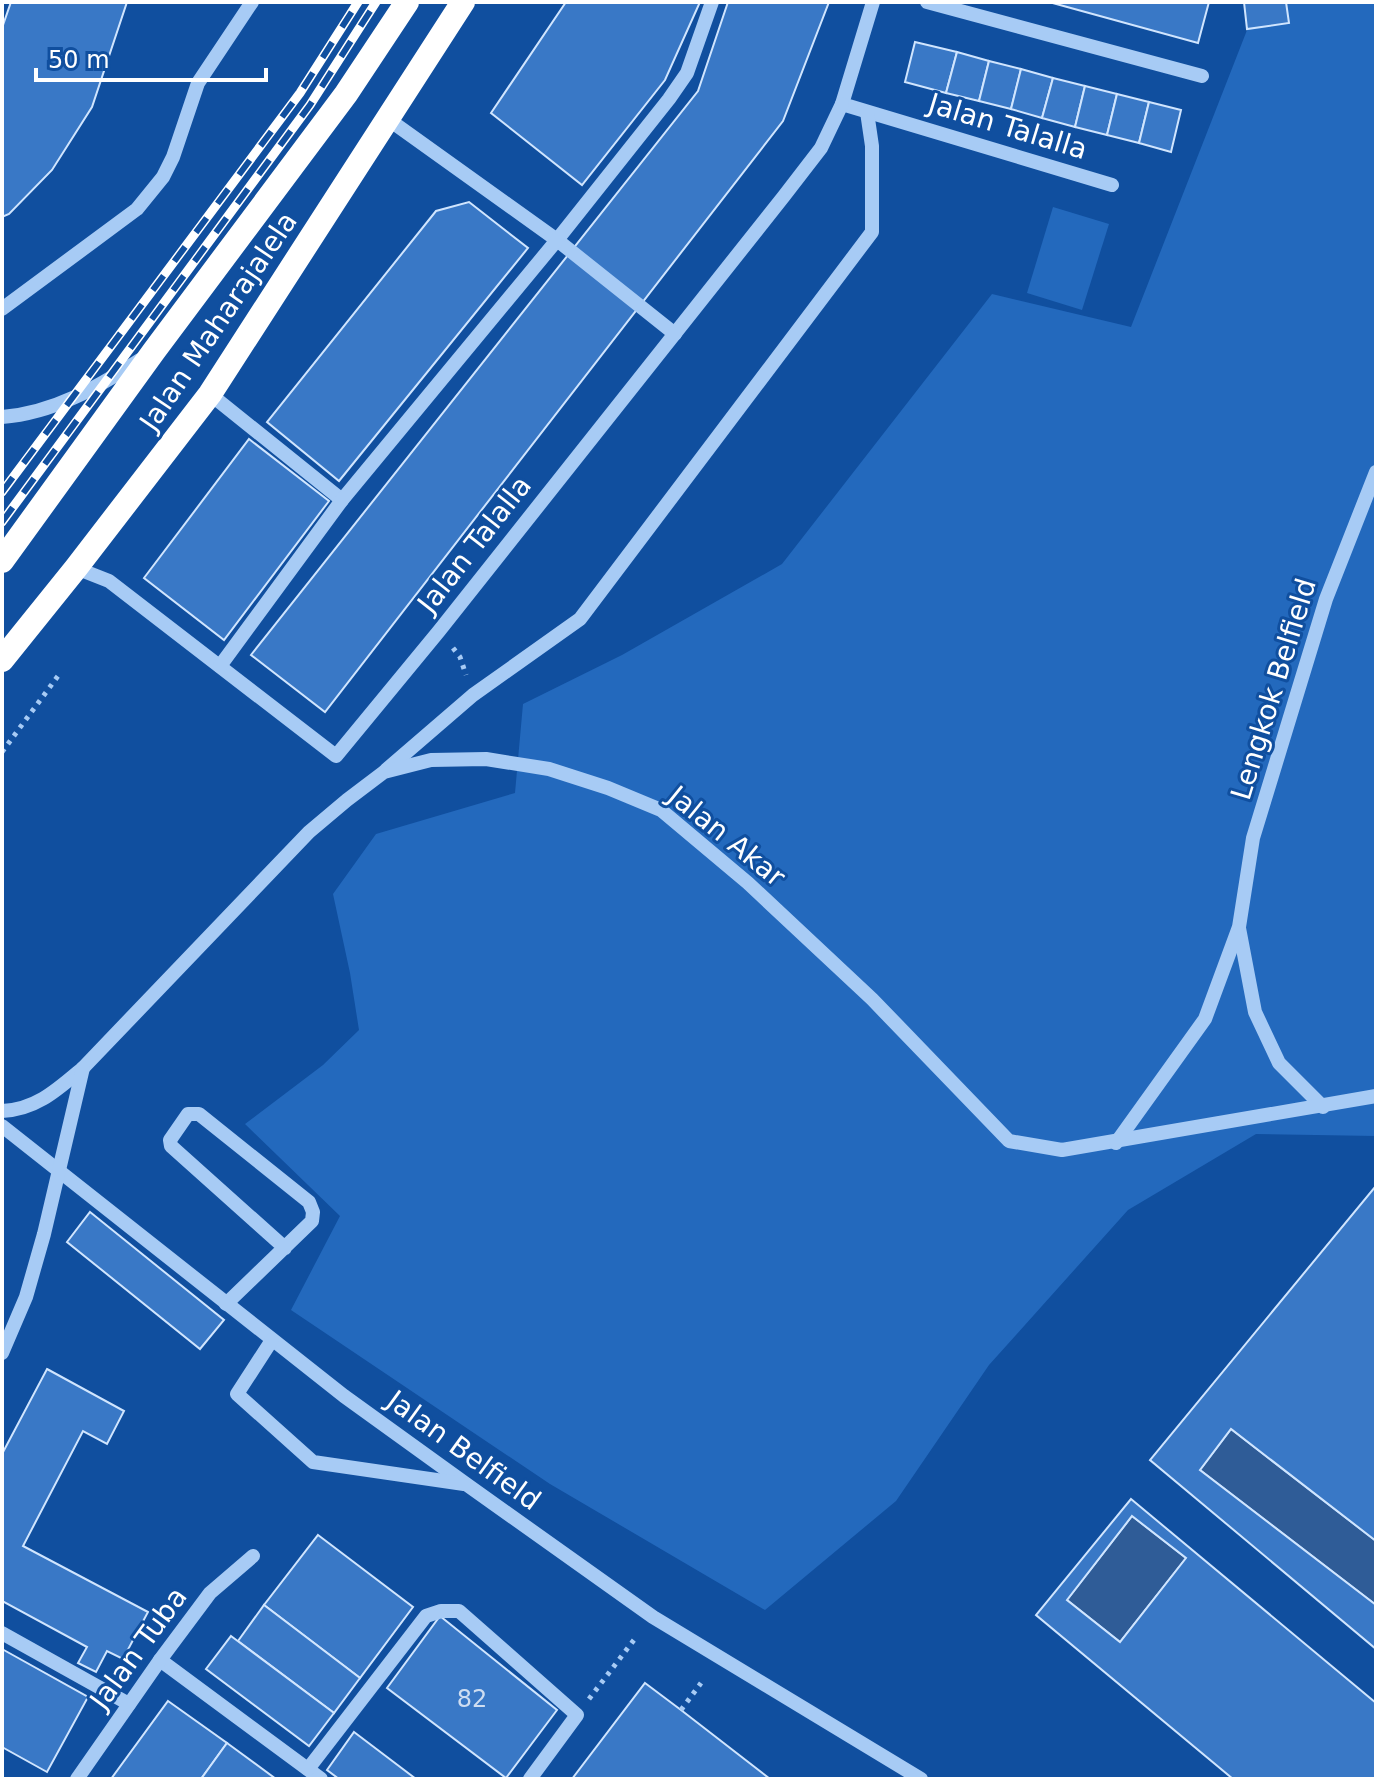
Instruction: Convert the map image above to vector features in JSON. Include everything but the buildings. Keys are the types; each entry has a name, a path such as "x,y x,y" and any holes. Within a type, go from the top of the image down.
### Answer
{"highway":[{"name":"Jalan Maharajalela","path":"2,561 346,94 407,2"},
{"name":"Jalan Maharajalela","path":"2,660 210,394 463,2"}],"street":[{"path":"2,309 137,209 163,177 173,157 198,83 252,2"},
{"path":"220,666 342,500 669,99 687,73 712,2"},
{"name":"Jalan Talalla","path":"76,568 109,581 336,756 439,631 821,148 842,104 873,2"},
{"path":"927,2 1202,76"},
{"name":"Jalan Talalla","path":"842,104 1112,185"},
{"path":"384,772 473,695 580,619 872,232 872,146 867,112"},
{"path":"388,119 557,240 675,334"},
{"path":"2,417 46,409 99,387 154,351"},
{"path":"210,394 342,500"},
{"name":"Lengkok Belfield","path":"1116,1143 1205,1019 1239,927 1253,838 1326,599 1376,472"},
{"name":"Jalan Akar","path":"2,1111 18,1111 50,1097 83,1068 309,832 384,772 431,760 486,759 549,769 608,788 661,810 748,883 872,999 1009,1141 1062,1150 1376,1096"},
{"name":"Lengkok Belfield","path":"1239,927 1255,1012 1279,1063 1323,1107"},
{"path":"2,1353 26,1297 44,1234 83,1068"},
{"path":"226,1304 285,1248 312,1221 313,1212 309,1202 199,1114 188,1114 170,1140 171,1146 285,1248"},
{"name":"Jalan Belfield","path":"2,1126 344,1396 653,1617 921,1779"},
{"path":"272,1340 237,1394 313,1462 466,1484"},
{"name":"Jalan Tuba","path":"77,1779 210,1593 253,1556"},
{"path":"308,1769 426,1616 441,1611 459,1611 577,1715 530,1779"},
{"path":"2,1633 129,1704"},
{"path":"160,1660 321,1779"}],"path":[{"path":"439,631 460,657 473,695"},
{"path":"2,752 58,676"},
{"path":"577,1715 637,1636"},
{"path":"681,1710 701,1683"}],"shaded area":[{"path":"1258,2 1376,2 1376,1136 1256,1134 1128,1210 989,1365 896,1501 765,1610 550,1484 291,1310 340,1216 245,1124 323,1065 359,1030 333,894 376,834 515,793 523,704 622,655 782,564 992,294 1131,327"},
{"path":"1053,207 1109,224 1082,310 1027,293"},
{"path":"1231,1429 1376,1541 1376,1605 1200,1470"},
{"path":"1132,1516 1186,1558 1120,1642 1067,1600"}],"railway":[{"path":"2,492 300,93 358,2"},
{"path":"2,522 310,105 376,2"}]}
